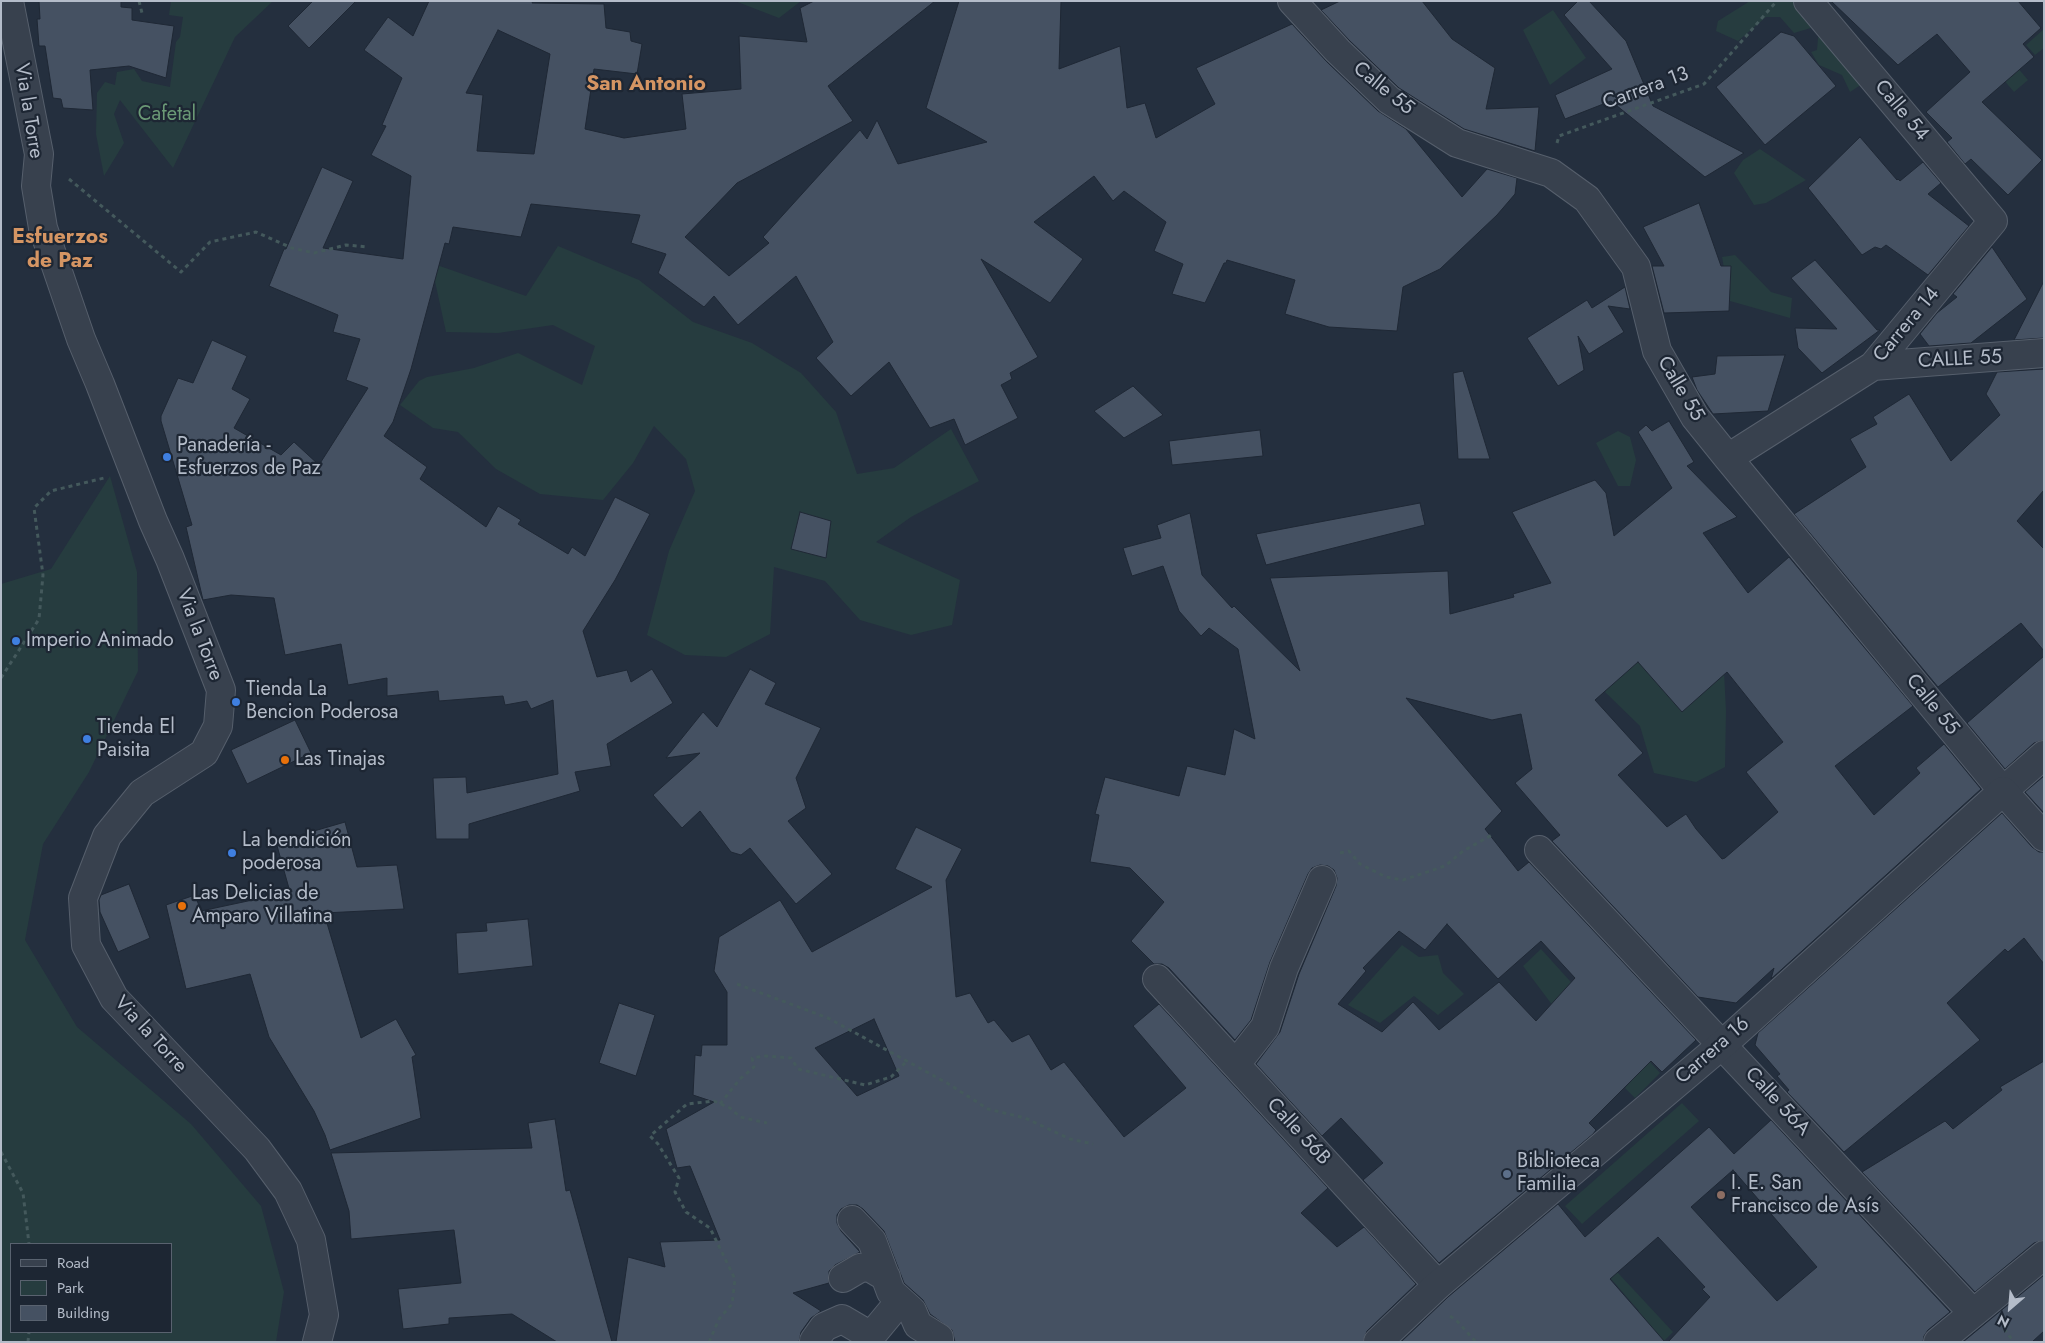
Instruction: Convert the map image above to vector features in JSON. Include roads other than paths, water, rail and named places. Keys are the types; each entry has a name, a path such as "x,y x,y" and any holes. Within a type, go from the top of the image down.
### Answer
{"street":[{"name":"Via la Torre","path":"10,1 39,154 36,186 43,228 81,339 170,558 221,690 218,726 204,753 142,793 107,836 83,898 86,945 114,998 257,1149 288,1191 311,1240 324,1316 317,1342"},
{"name":"Calle 55","path":"1292,1 1338,51 1389,100 1457,143 1551,174 1587,199 1636,267 1657,351 1694,416 2003,791 2044,837"},
{"name":"Calle 54","path":"1808,1 1993,221"},
{"name":"Carrera 14","path":"1728,458 1875,365 1993,221"},
{"name":"CALLE 55","path":"1875,365 2044,354"},
{"name":"Carrera 16","path":"1378,1342 1438,1284 1723,1044 2044,755"},
{"name":"Calle 56A","path":"1539,850 1723,1044 1972,1313"},
{"path":"1236,1064 1265,1027 1284,968 1322,880"},
{"name":"Calle 56B","path":"1157,979 1438,1284"},
{"path":"852,1220 872,1241 891,1292 912,1311 918,1325 939,1338 939,1342"},
{"path":"1938,1342 2044,1255"},
{"path":"843,1278 860,1268 869,1267 886,1277"},
{"path":"814,1341 824,1327 842,1319 871,1336 900,1301"}],"place":[{"name":"Panadería - Esfuerzos de Paz","path":"167,457"},
{"name":"Imperio Animado","path":"16,641"},
{"name":"Tienda La Bencion Poderosa","path":"236,702"},
{"name":"Tienda El Paisita","path":"87,739"},
{"name":"Las Tinajas","path":"285,760"},
{"name":"La bendición poderosa","path":"232,853"},
{"name":"Las Delicias de Amparo Villatina","path":"182,906"},
{"name":"Biblioteca Familia","path":"1507,1174"},
{"name":"I. E. San Francisco de Asís","path":"1721,1195"}],"district":[{"name":"San Antonio","path":"646,85"},
{"name":"Esfuerzos de Paz","path":"60,250"}],"park label":[{"name":"Cafetal","path":"167,115"}]}
